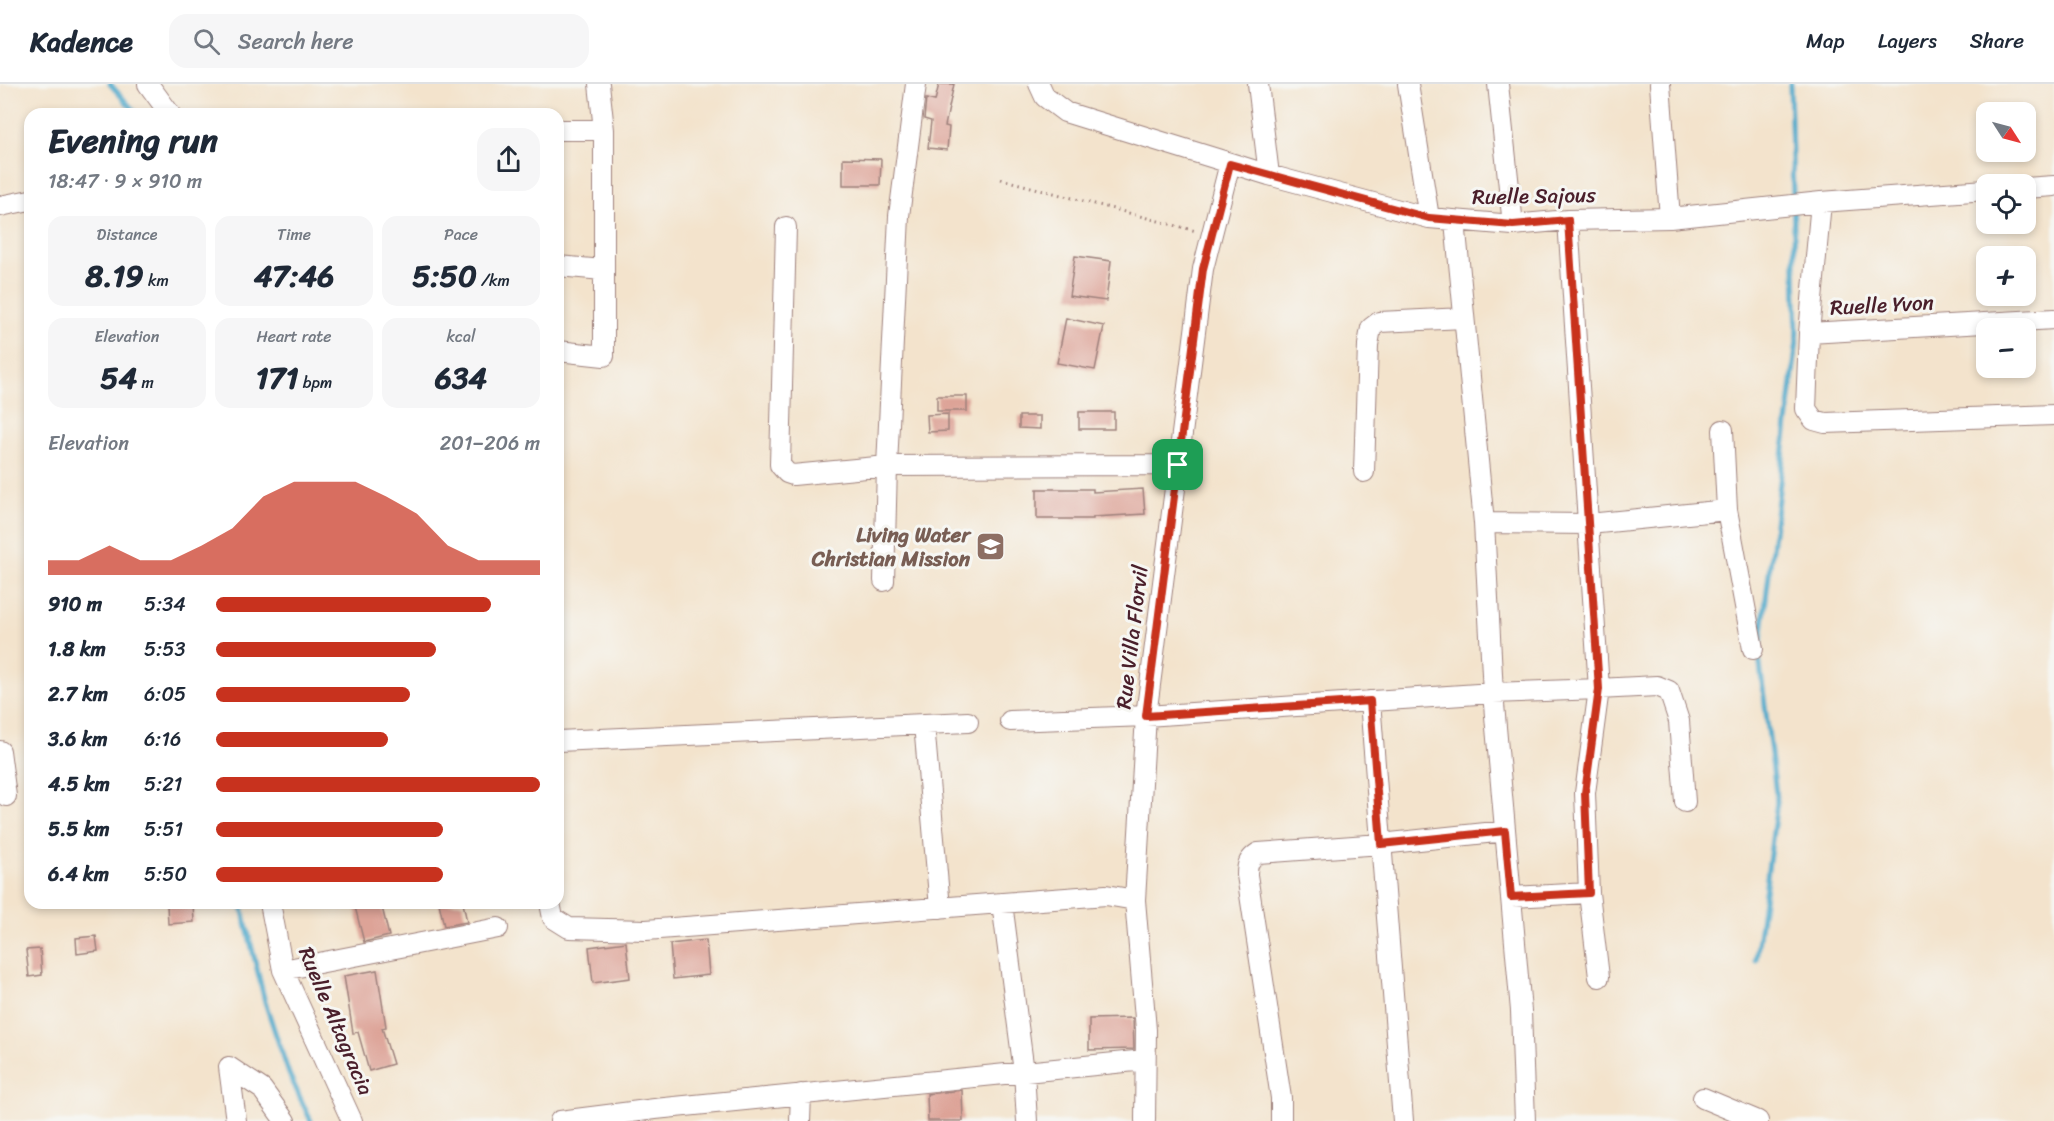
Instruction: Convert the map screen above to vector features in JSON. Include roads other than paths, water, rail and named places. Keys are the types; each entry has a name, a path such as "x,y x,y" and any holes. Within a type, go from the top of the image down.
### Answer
{"street":[{"path":"148,84 166,108"},
{"path":"564,352 604,357 604,130 599,84"},
{"path":"884,581 899,216 916,84"},
{"name":"Ruelle Sajous","path":"1039,84 1044,97 1065,112 1269,176 1429,218 1455,221 1513,225 1568,220 1670,218 1821,202 1976,191"},
{"path":"1258,84 1269,176"},
{"path":"1408,84 1429,218"},
{"path":"1498,84 1513,225"},
{"path":"1660,84 1670,218"},
{"path":"564,130 604,130"},
{"name":"Rue Villa Florvil","path":"1145,1121 1146,1030 1135,900 1146,716 1203,269 1230,164"},
{"path":"2036,187 2054,186"},
{"path":"0,206 24,201"},
{"name":"Ruelle Yvon","path":"1821,202 1809,333 2054,318"},
{"path":"1568,220 1598,689 1585,793 1589,893 1599,977"},
{"path":"1455,221 1484,523 1493,693 1521,1011 1525,1121"},
{"path":"786,228 780,465 787,473 793,475 887,466 1178,465"},
{"path":"564,267 603,270"},
{"path":"1364,472 1368,345 1371,328 1379,322 1464,318"},
{"path":"1809,333 1806,409 1814,420 1825,423 2054,415"},
{"path":"1724,430 1727,510 1753,650"},
{"path":"1484,523 1589,524 1727,510"},
{"path":"1010,721 1146,716 1493,693 1657,687 1669,691 1679,721 1685,802"},
{"path":"1370,701 1403,1121"},
{"path":"564,741 968,722"},
{"path":"924,724 940,908"},
{"path":"0,751 6,796"},
{"path":"1281,1121 1281,1098 1247,875 1247,864 1252,857 1258,853 1381,844 1505,831"},
{"path":"1511,897 1589,893"},
{"path":"551,909 553,918 569,928 646,930 1106,896 1135,900"},
{"path":"1002,903 1024,1072 1027,1121"},
{"name":"Ruelle Altagracia","path":"271,909 284,970 352,1121"},
{"path":"284,970 498,928"},
{"path":"560,1121 655,1109 1145,1060"},
{"path":"236,1121 229,1068 261,1089 285,1121"},
{"path":"801,1094 801,1121"},
{"path":"1703,1098 1758,1121"}],"waterway":[{"path":"110,84 132,108"},
{"path":"1756,960 1777,802 1759,657 1797,340 1790,84"},
{"path":"242,909 265,1002 289,1074 311,1121"}],"place":[{"name":"Living Water Christian Mission","path":"991,547"}]}
